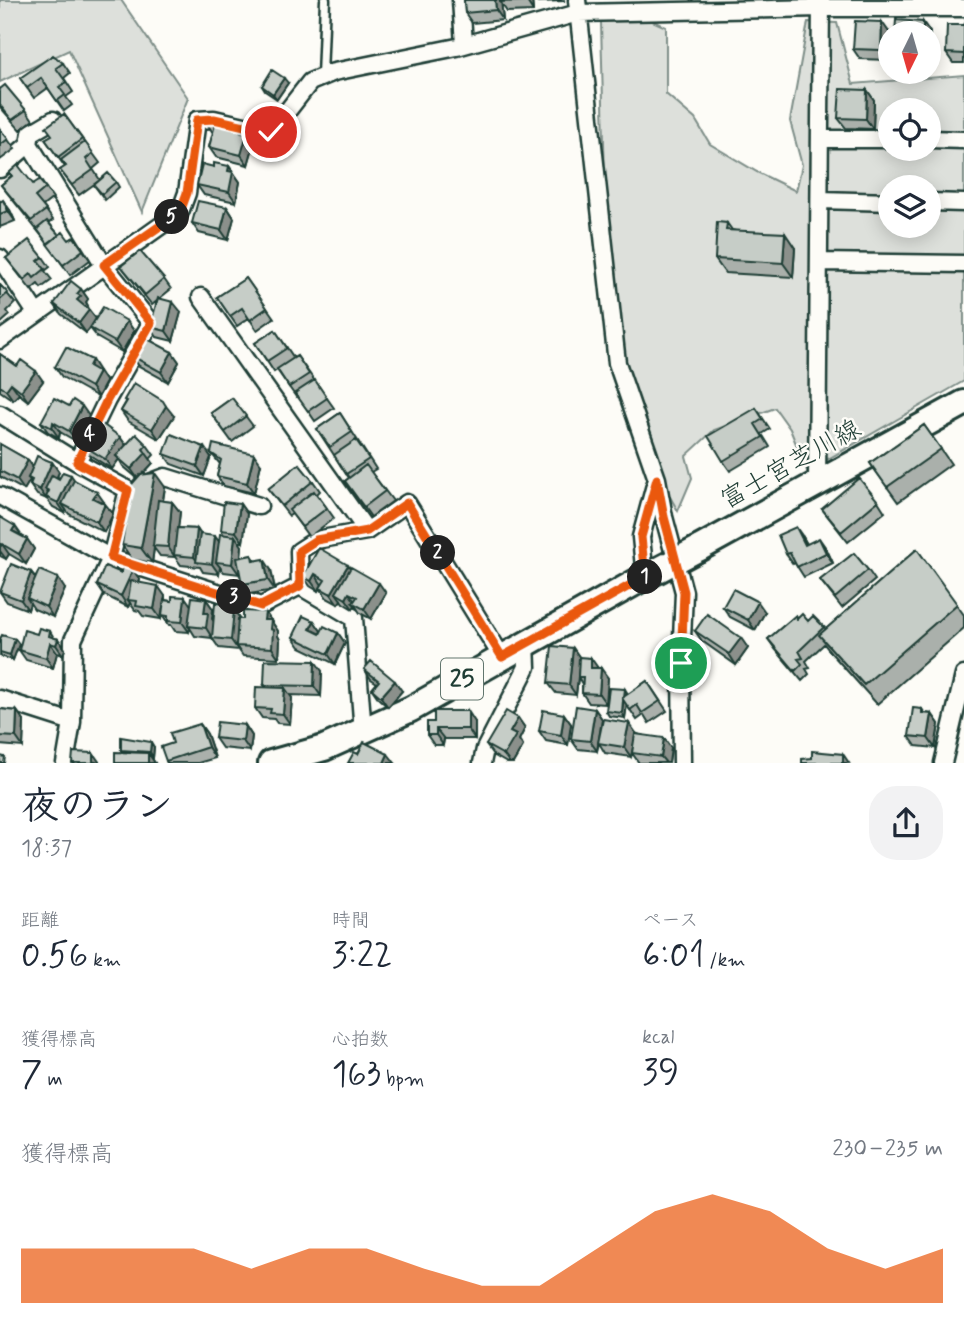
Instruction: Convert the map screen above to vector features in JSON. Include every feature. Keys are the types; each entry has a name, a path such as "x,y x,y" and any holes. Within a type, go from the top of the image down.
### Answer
{"main road":[{"name":"富士宮芝川線","path":"645,577 964,403"},
{"name":"25","path":"271,763 324,748 411,709 645,577"}],"street":[{"path":"461,0 464,44"},
{"path":"817,484 821,4"},
{"path":"0,340 180,212 187,193 197,120 214,119 271,132 310,82 334,72 377,65 464,44 577,6 821,4 964,8"},
{"path":"577,6 617,363 657,479 684,592 681,663 682,763"},
{"path":"0,169 29,144 31,133 53,120"},
{"path":"820,139 878,139"},
{"path":"941,139 964,140"},
{"path":"29,144 104,265 151,323 107,400 77,462"},
{"path":"820,200 878,201"},
{"path":"941,202 964,203"},
{"path":"0,258 36,313"},
{"path":"819,262 964,264"},
{"path":"201,297 367,531"},
{"path":"0,414 128,490 164,477 259,506"},
{"path":"645,577 641,537 657,479"},
{"path":"65,763 72,722 74,640 111,558 128,490"},
{"path":"0,496 111,558 261,606 300,586"},
{"path":"300,586 299,551 316,540 367,531 407,503 502,657"},
{"path":"300,586 354,618 363,732"},
{"path":"482,763 485,749 527,667 526,643"},
{"path":"943,763 964,675"},
{"path":"0,699 72,722"}],"lane":[{"path":"323,76 325,0"}],"shaded area":[{"path":"0,0 121,0 188,98 142,212 69,50 0,82"},
{"path":"632,12 666,27 666,94 695,119 710,144 796,191 802,165 790,121 808,22 837,23 853,84 942,84 942,77 964,75 964,381 807,471 790,429 775,408 714,430 686,456 692,478 678,511 635,435 604,326 605,182 601,22"}],"building":[{"path":"464,0 495,0 496,10 465,13"},
{"path":"526,0 526,1 500,2"},
{"path":"855,21 878,22 878,50 853,49"},
{"path":"947,25 964,25 964,54 946,53"},
{"path":"53,55 63,63 56,68 66,82 59,87 65,95 57,101 41,78 27,88 20,78"},
{"path":"272,70 284,78 273,94 262,86"},
{"path":"5,85 26,110 12,120 0,105 0,89"},
{"path":"840,89 867,90 866,119 838,118"},
{"path":"64,114 82,139 58,157 45,139 52,135 46,127"},
{"path":"208,116 242,126 240,132 247,134 241,155 209,147 215,125 206,122"},
{"path":"0,129 8,139 0,145"},
{"path":"85,142 93,153 86,159 93,170 72,185 60,170 66,166 61,160"},
{"path":"214,163 229,166 228,171 233,172 229,192 197,185 202,164 214,167"},
{"path":"18,165 33,184 39,180 46,188 35,197 46,210 31,221 1,185 12,176 9,173"},
{"path":"108,173 116,182 102,194 94,185"},
{"path":"3,200 8,211 0,214 0,202"},
{"path":"198,201 227,207 221,230 192,223"},
{"path":"47,221 59,235 48,244 37,229"},
{"path":"717,222 727,223 726,230 785,233 783,263 715,259"},
{"path":"63,232 69,240 74,237 83,250 63,265 47,244"},
{"path":"29,240 43,257 38,261 45,269 34,278 31,274 24,280 6,258"},
{"path":"140,251 164,279 145,295 121,266"},
{"path":"246,278 267,308 250,320 242,308 230,316 217,297"},
{"path":"71,281 81,289 77,294 81,296 77,300 89,310 79,323 54,304"},
{"path":"0,285 8,293 0,300"},
{"path":"158,298 173,302 166,331 150,327"},
{"path":"103,307 127,321 115,342 90,328"},
{"path":"275,330 287,348 267,361 255,343"},
{"path":"142,336 172,352 161,372 132,356"},
{"path":"66,347 92,360 89,366 99,372 91,387 55,367"},
{"path":"0,354 17,366 21,360 36,371 21,391 11,383 6,390 0,386"},
{"path":"297,356 309,374 289,387 277,369"},
{"path":"315,380 327,398 308,411 295,393"},
{"path":"134,383 163,401 166,406 152,429 121,411"},
{"path":"54,398 69,406 73,400 82,406 69,431 53,422 52,428 41,422"},
{"path":"232,398 246,416 225,432 211,413"},
{"path":"756,408 763,419 755,424 763,437 723,461 708,436"},
{"path":"340,413 352,432 330,447 317,429"},
{"path":"97,420 120,437 105,459 81,444"},
{"path":"924,425 941,449 887,487 870,463"},
{"path":"136,434 147,445 143,449 146,453 131,469 116,456"},
{"path":"171,434 204,447 197,466 164,454"},
{"path":"356,440 369,459 346,474 334,455"},
{"path":"0,444 28,460 17,480 0,471"},
{"path":"213,444 254,454 247,483 217,476 221,460 211,453"},
{"path":"37,456 52,462 40,490 30,485 32,480 28,478"},
{"path":"299,464 313,481 282,506 268,489"},
{"path":"366,465 385,491 364,507 345,481"},
{"path":"63,472 71,475 58,503 46,497 49,491 45,489 52,475 59,479"},
{"path":"155,473 141,548 122,545 125,524 115,523 120,498 129,500 132,484 140,475"},
{"path":"859,478 878,501 841,532 822,509"},
{"path":"74,480 97,492 93,498 105,504 97,522 62,504"},
{"path":"314,491 327,508 302,527 289,510"},
{"path":"158,500 172,502 168,547 153,546"},
{"path":"224,502 240,504 236,532 221,530"},
{"path":"0,517 15,526 12,531 27,539 19,554 2,544 0,547"},
{"path":"796,527 805,545 819,538 826,553 797,567 790,553 786,554 778,535"},
{"path":"177,528 197,529 194,557 174,555"},
{"path":"200,534 215,536 212,564 196,562"},
{"path":"220,534 235,536 232,564 216,562"},
{"path":"319,548 348,565 331,594 320,588 325,580 315,574 311,581 303,576"},
{"path":"917,549 957,604 864,685 819,635"},
{"path":"854,553 868,570 835,598 820,580"},
{"path":"252,555 253,561 264,559 268,580 242,584 237,558"},
{"path":"11,564 31,572 21,600 0,592"},
{"path":"105,566 121,573 124,566 133,570 121,596 97,585"},
{"path":"351,567 379,583 364,609 353,603 357,597 349,593 346,599 336,593"},
{"path":"39,570 58,578 46,607 27,598"},
{"path":"131,581 158,586 154,609 136,606 137,601 128,600"},
{"path":"733,589 758,602 748,620 723,607"},
{"path":"172,596 185,597 182,622 168,621 168,616 162,615 164,600 172,601"},
{"path":"192,597 206,599 206,628 188,626"},
{"path":"215,603 227,604 227,610 234,610 231,640 212,638"},
{"path":"243,611 265,612 264,620 271,620 270,629 273,630 272,648 236,646 238,619 243,619"},
{"path":"707,614 741,638 729,654 695,631"},
{"path":"802,614 808,621 813,616 824,627 799,651 803,658 798,659 802,664 795,671 768,639 796,615 797,619"},
{"path":"303,616 314,621 310,629 320,634 324,626 338,633 328,654 293,637"},
{"path":"39,628 50,631 49,636 58,639 56,645 50,643 46,658 19,650 24,630 37,634"},
{"path":"2,635 15,639 10,655 0,652"},
{"path":"552,646 573,648 569,685 548,683"},
{"path":"579,657 591,658 591,668 601,668 599,694 582,693 583,677 578,677"},
{"path":"265,660 315,661 314,686 264,685"},
{"path":"371,661 395,681 381,697 372,689 379,681 364,669"},
{"path":"647,681 660,701 642,713 637,705 630,710 622,698"},
{"path":"256,687 285,688 283,714 270,713 271,709 255,708"},
{"path":"609,688 625,689 622,713 606,711"},
{"path":"576,706 595,709 590,741 571,739"},
{"path":"913,708 932,714 928,738 909,736"},
{"path":"0,709 17,711 16,737 0,736"},
{"path":"543,710 564,714 561,735 539,731"},
{"path":"434,711 468,711 468,729 436,729 436,735 427,735 427,722 434,722"},
{"path":"506,711 518,718 510,732 516,735 504,755 486,745"},
{"path":"603,719 629,723 624,747 598,743"},
{"path":"217,722 245,725 243,741 215,738"},
{"path":"200,724 208,747 166,761 161,747 173,743 170,733"},
{"path":"635,734 664,738 661,757 632,753"},
{"path":"121,737 151,742 150,752 121,750"},
{"path":"364,742 388,754 384,763 348,763 354,752 358,754"},
{"path":"812,751 843,754 843,763 802,763 802,759 812,758"},
{"path":"73,752 93,753 93,761 98,763 72,763"},
{"path":"115,752 148,753 148,763 115,763"}],"route":[{"path":"271,132 214,119 197,120 187,193 180,212 104,265 151,323 107,400 77,462 128,490 111,558 261,606 300,586 299,551 316,540 367,531 407,503 502,657 645,577 641,537 657,479 684,592 681,663"}]}
